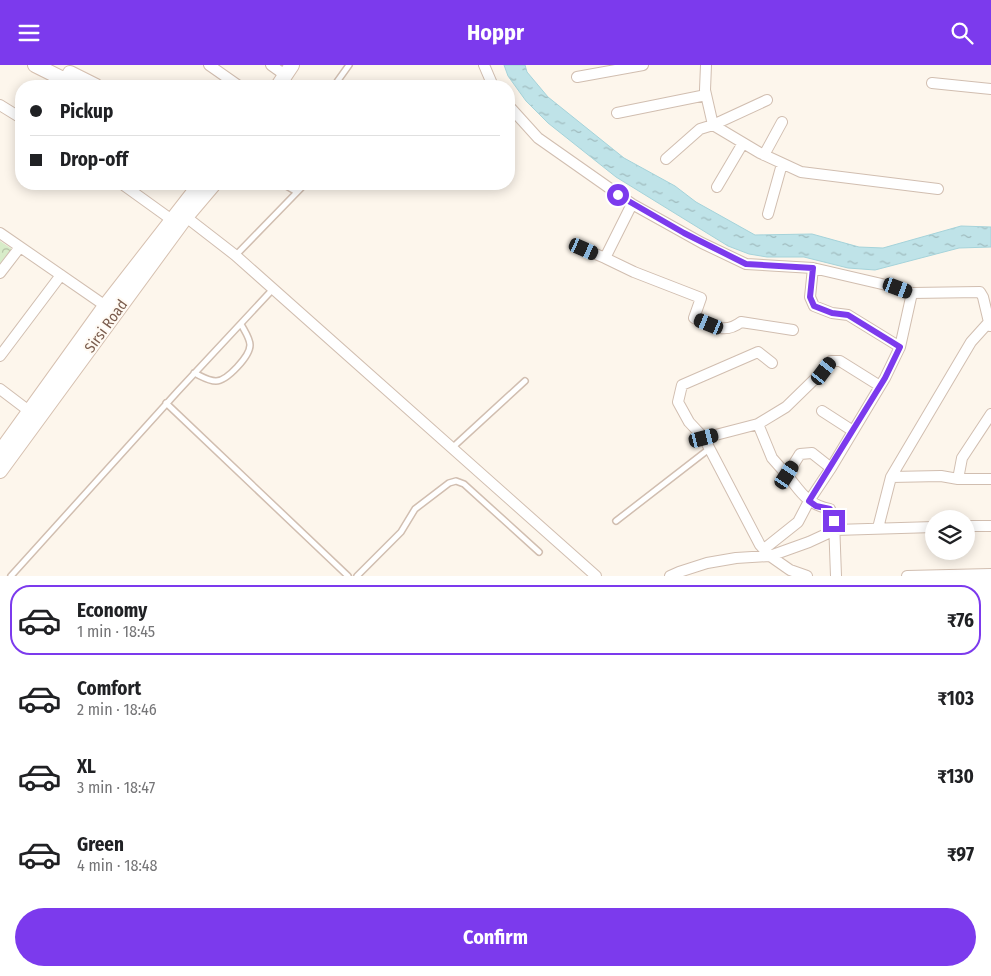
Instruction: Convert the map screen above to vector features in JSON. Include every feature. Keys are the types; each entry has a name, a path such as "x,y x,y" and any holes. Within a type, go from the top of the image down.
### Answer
{"street":[{"path":"35,65 72,80"},
{"path":"54,65 77,80"},
{"path":"209,65 230,80"},
{"path":"271,65 286,78 303,65"},
{"path":"484,65 490,80"},
{"path":"577,77 643,65"},
{"path":"706,65 706,95 713,125 764,155 801,172 938,189"},
{"path":"932,83 991,89"},
{"path":"617,113 706,95"},
{"path":"666,159 700,129 767,100"},
{"path":"0,105 15,114"},
{"path":"515,113 538,138 632,204 702,243 746,264 813,268 912,293 980,292 990,325 971,342 891,477 878,528"},
{"path":"764,155 782,122"},
{"path":"717,187 744,143"},
{"path":"768,214 782,164"},
{"path":"132,190 235,255 596,576"},
{"name":"Sirsi Road","path":"3,443 110,309 179,218 196,190"},
{"name":"Sirsi Road","path":"179,218 208,190"},
{"path":"605,258 632,204"},
{"path":"0,233 110,309"},
{"path":"0,273 20,247"},
{"path":"584,249 634,272 701,298 694,318 723,329 734,328 741,322 793,330"},
{"path":"813,268 810,297 814,306 832,313 848,315 900,347"},
{"path":"0,356 61,275"},
{"path":"767,553 798,522 880,386 900,347 912,293"},
{"name":"Sirsi Road","path":"0,471 110,309"},
{"path":"772,363 758,352 682,385 678,402 689,422 704,438 760,545 767,553 790,570 807,576"},
{"path":"704,438 758,424 786,407 824,371 831,361 840,361 880,386"},
{"path":"0,389 29,411"},
{"path":"822,411 854,431"},
{"path":"958,479 962,458 991,414"},
{"path":"758,424 772,458 809,501 816,506 830,509 835,530 836,576"},
{"path":"787,475 800,454 812,453 831,468"},
{"path":"891,477 941,475 958,479 991,479"},
{"path":"975,526 991,526"},
{"path":"670,576 707,563 767,553 809,542 835,530 925,527"},
{"path":"907,576 991,574"}],"lane":[{"path":"338,80 349,65"},
{"path":"235,255 297,192 294,190"},
{"path":"11,576 166,403 273,289"},
{"path":"194,373 206,379 217,381 227,377 238,366 250,349 249,339 241,324"},
{"path":"452,448 525,381"},
{"path":"166,403 348,576"},
{"path":"616,521 709,449"},
{"path":"357,576 401,532 415,509 449,483 456,481 464,484 540,551"}],"green space":[{"path":"0,241 12,249 0,265"}],"water":[{"path":"504,65 525,65 527,72 548,97 624,158 675,186 696,202 755,235 812,234 859,247 883,248 961,226 991,227 991,247 959,248 875,270 848,268 804,257 767,257 749,254 728,246 616,177 548,123 526,101 515,86 515,80 511,80"}],"route":[{"path":"618,195 702,243 746,264 813,268 810,297 814,306 824,311 848,315 900,347 885,378 809,501 816,506 830,509 834,521"}]}
